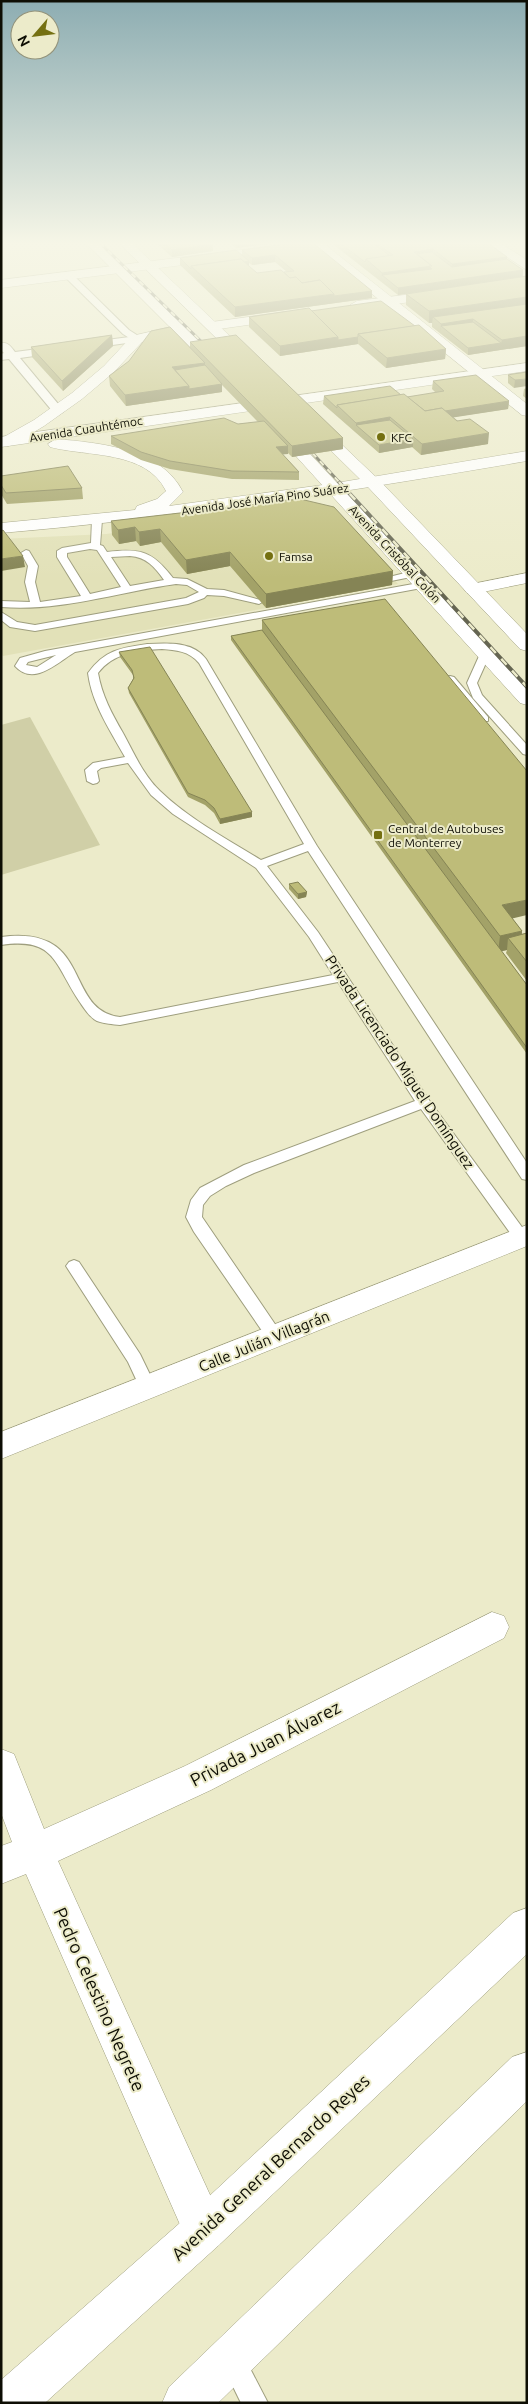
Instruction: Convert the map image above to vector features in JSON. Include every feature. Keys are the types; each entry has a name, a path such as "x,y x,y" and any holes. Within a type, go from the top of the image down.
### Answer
{"main road":[{"path":"4,442 58,411 109,369 122,355"},
{"path":"206,355 228,377"},
{"path":"242,355 260,373"},
{"path":"454,355 527,412"},
{"name":"Avenida Cuauhtémoc","path":"4,442 527,367"},
{"path":"274,387 373,483 527,645"},
{"name":"Avenida Cristóbal Colón","path":"242,391 336,489 527,699"},
{"path":"4,442 63,444 103,450 150,466 173,484 175,492 170,498 152,508 116,519"},
{"name":"Avenida José María Pino Suárez","path":"1,528 116,519 336,489 527,456"},
{"path":"473,588 527,578"},
{"name":"Calle Julián Villagrán","path":"1,1446 525,1239"},
{"name":"Privada Juan Álvarez","path":"18,1858 198,1778 492,1627"},
{"name":"Pedro Celestino Negrete","path":"1,1766 18,1858 204,2230"},
{"name":"Avenida General Bernardo Reyes","path":"10,2403 204,2230 527,1927"},
{"path":"186,2403 527,2072"}],"street":[{"path":"6,356 58,411"}],"lane":[{"path":"95,546 97,520"},
{"path":"86,596 61,554 67,549 95,546 100,548 107,555 127,589"},
{"path":"26,553 33,566 30,582 36,605"},
{"path":"107,555 136,553 149,556 155,560 171,582"},
{"path":"386,579 419,579"},
{"path":"72,649 380,598 419,579"},
{"path":"1,604 36,605 182,581 197,586 204,592 224,593 259,601"},
{"path":"1,615 8,623 23,628 51,627 188,601 201,596 204,592"},
{"name":"Privada Licenciado Miguel Domínguez","path":"311,846 206,666 196,654 184,648 167,646 132,650 101,663 93,673 95,686 103,708 131,759 155,792 177,812 260,865 314,934 424,1103 525,1239"},
{"path":"485,654 472,683 477,696 527,752"},
{"path":"440,667 484,718"},
{"path":"93,781 91,770 97,765 131,759"},
{"path":"260,865 311,846 527,1175"},
{"path":"1,941 30,938 44,941 64,963 95,1013 106,1020 140,1017 343,977"},
{"path":"275,1337 202,1232 194,1217 196,1204 205,1192 220,1182 249,1169 424,1103"},
{"path":"74,1266 134,1359 148,1387"},
{"path":"231,2359 255,2403"}],"shaded area":[{"path":"307,507 342,522 398,584 3,656 1,654 1,539 106,534"},
{"path":"30,717 100,845 1,875 1,725"}],"building":[{"path":"38,355 90,355 62,381"},
{"path":"133,355 197,355 205,363 172,367 189,386 125,395 109,376 129,361"},
{"path":"203,355 257,355 343,438 292,446"},
{"path":"384,355 405,355 387,358"},
{"path":"205,365 222,384 189,389 189,386 175,370"},
{"path":"527,372 527,379 515,380 508,375 513,374"},
{"path":"476,375 509,401 445,411 442,408 425,411 407,397 444,391 433,381"},
{"path":"390,386 401,395 337,405 337,408 324,396"},
{"path":"404,394 425,411 442,408 457,421 470,419 489,433 422,444 390,417 356,423 337,405"},
{"path":"224,418 238,424 264,421 288,446 276,447 299,472 232,471 170,461 141,452 111,436"},
{"path":"390,420 413,439 379,445 356,425"},
{"path":"68,466 82,488 6,493 1,485 1,476"},
{"name":"Famsa","path":"300,499 334,507 393,571 266,594 230,552 186,560 160,529 139,532 135,527 118,530 111,521"},
{"path":"3,530 23,556 1,559 1,531"},
{"path":"385,599 527,771 527,900 502,905 522,931 500,936 262,620"},
{"path":"262,630 527,985 527,1048 231,636"},
{"path":"150,647 252,812 220,819 214,808 205,800 188,793 128,688 134,678 132,670 119,652"},
{"path":"298,882 307,892 298,894 289,884"},
{"path":"527,933 527,962 508,938"}],"railway":[{"path":"305,445 340,483"},
{"path":"339,482 527,687"}],"place":[{"name":"KFC","path":"381,437"},
{"name":"Famsa","path":"269,556"},
{"name":"Central de Autobuses de Monterrey","path":"378,835"}]}
